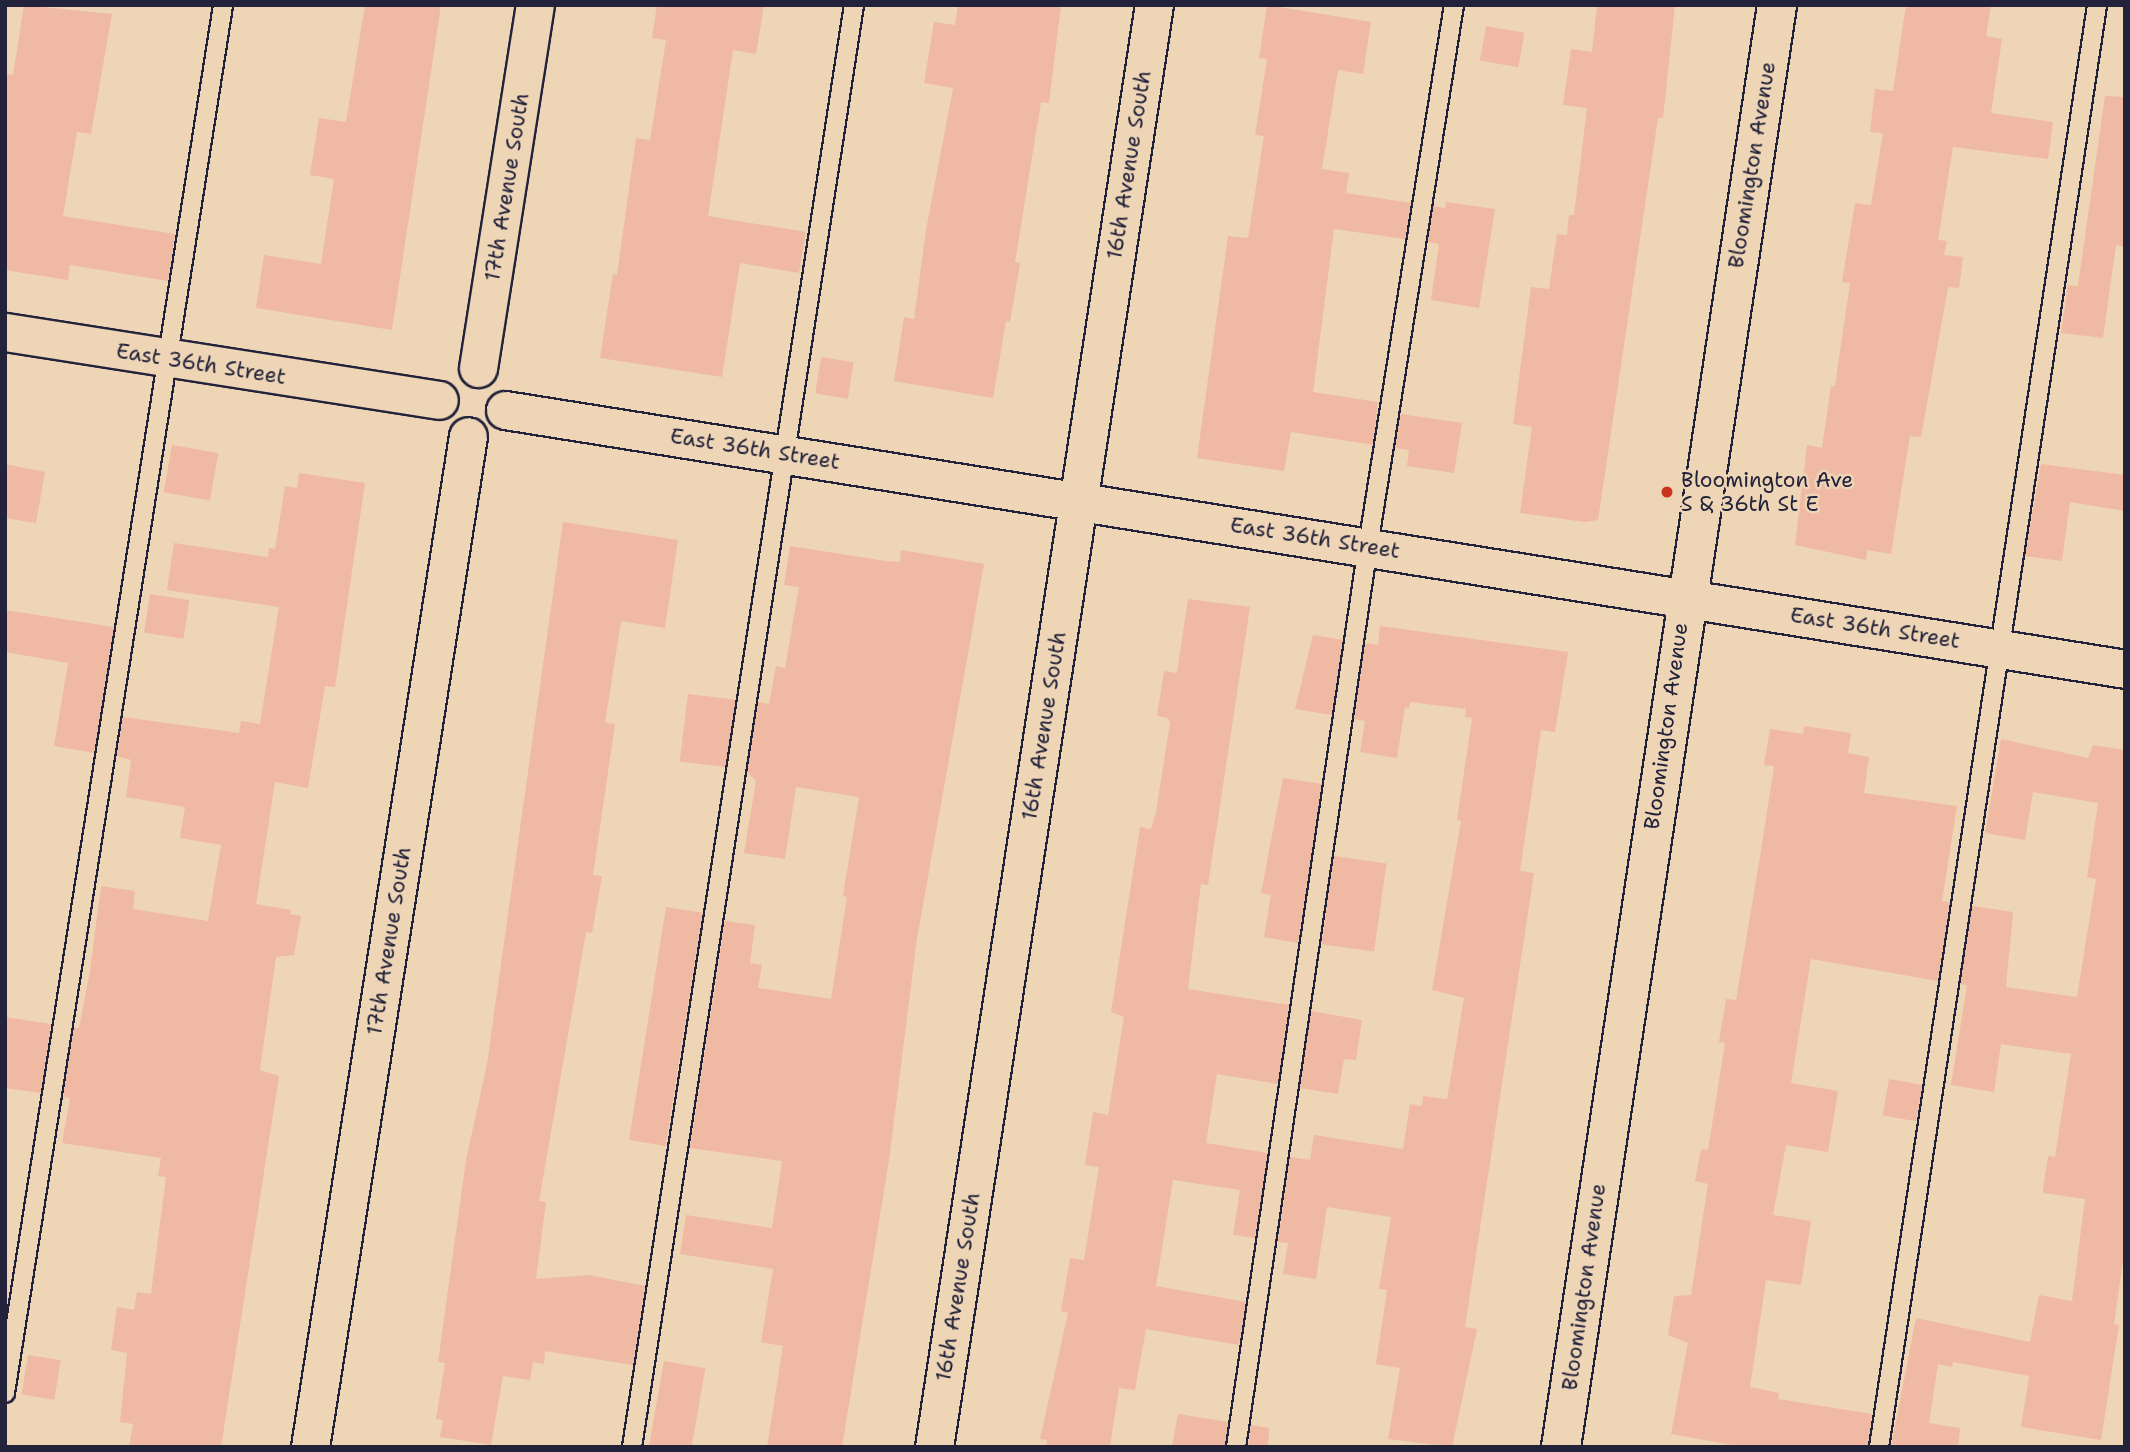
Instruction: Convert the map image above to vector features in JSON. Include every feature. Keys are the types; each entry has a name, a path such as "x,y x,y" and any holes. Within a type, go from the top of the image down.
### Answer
{"street":[{"name":"17th Avenue South","path":"478,369 535,5"},
{"name":"16th Avenue South","path":"934,1447 1154,5"},
{"name":"Bloomington Avenue","path":"1561,1447 1685,596 1777,5"},
{"name":"East 36th Street","path":"5,332 439,400"},
{"path":"478,369 498,379 506,398 505,410 498,424 486,433 468,436 453,429 442,416 439,400 452,376 478,369"},
{"name":"East 36th Street","path":"505,410 1078,503 1685,596 2125,669"},
{"name":"17th Avenue South","path":"310,1447 468,436"}],"lane":[{"path":"5,1393 170,359 223,5"},
{"path":"632,1447 854,5"},
{"path":"1236,1447 1368,546 1454,5"},
{"path":"1879,1447 2097,5"}],"building":[{"path":"24,5 112,14 91,134 77,132 63,216 175,234 168,281 70,265 68,280 5,270 5,74 13,75"},
{"path":"365,5 441,5 392,330 256,308 264,255 321,264 334,179 310,175 319,118 346,122"},
{"path":"657,5 764,5 756,54 733,50 708,216 806,232 799,273 740,263 722,377 600,358 613,274 617,275 636,138 650,140 666,40 652,38"},
{"path":"958,5 1061,5 1049,103 1041,102 1015,262 1020,263 1010,322 1006,321 993,398 894,381 904,317 914,319 926,230 953,88 924,83 934,22 955,25"},
{"path":"1267,5 1371,22 1363,74 1338,70 1322,169 1349,173 1346,193 1411,203 1405,239 1334,229 1313,392 1378,402 1373,445 1291,432 1284,471 1197,458 1228,236 1248,238 1264,136 1255,135 1267,59 1259,58"},
{"path":"1597,5 1675,5 1663,118 1658,118 1598,520 1585,522 1520,513 1532,427 1513,424 1531,287 1549,289 1557,234 1567,235 1569,215 1574,215 1587,108 1563,105 1571,49 1592,52"},
{"path":"1906,5 1991,5 1986,36 2002,39 1991,113 2053,122 2048,159 1953,147 1938,240 1947,241 1944,255 1963,257 1959,288 1948,287 1921,437 1910,436 1891,554 1867,550 1866,560 1795,545 1807,445 1822,448 1831,386 1835,386 1850,283 1842,282 1855,203 1871,205 1883,133 1870,132 1875,89 1893,91"},
{"path":"1486,26 1524,33 1518,67 1480,60"},
{"path":"2105,96 2125,97 2125,247 2116,245 2103,338 2061,333 2068,285 2078,286"},
{"path":"1446,202 1495,209 1479,308 1431,300 1439,244 1428,242 1433,206 1445,208"},
{"path":"821,357 854,362 848,399 815,394"},
{"path":"1401,414 1462,423 1454,473 1407,466 1409,450 1395,448"},
{"path":"172,445 218,453 210,500 164,492"},
{"path":"5,464 45,472 36,523 5,518"},
{"path":"2041,464 2125,475 2125,511 2070,502 2062,561 2025,556"},
{"path":"299,473 365,483 335,687 325,686 308,788 275,782 256,904 291,910 290,914 301,916 294,955 276,957 260,1070 279,1076 221,1447 129,1447 133,1424 120,1422 127,1353 111,1350 117,1307 134,1310 137,1292 151,1294 166,1177 158,1176 161,1158 62,1143 70,1098 63,1097 74,1028 79,1028 90,971 101,886 135,891 133,909 208,921 221,845 180,838 185,807 126,797 131,760 117,756 123,717 239,733 241,721 260,724 279,607 167,590 174,543 268,557 269,548 275,549 285,486 297,488"},
{"path":"563,522 678,540 665,628 621,621 605,723 615,724 593,875 602,876 592,933 586,932 539,1201 546,1202 536,1279 589,1275 645,1286 633,1365 545,1351 544,1364 533,1362 530,1380 503,1376 491,1445 440,1437 443,1420 436,1419 445,1363 438,1362 466,1160 487,1064"},
{"path":"790,546 900,562 901,550 984,564 917,938 889,1160 842,1447 767,1447 783,1346 761,1342 773,1269 680,1254 686,1215 772,1228 782,1161 690,1148 725,921 755,925 750,963 762,965 758,988 831,999 847,897 843,896 859,797 796,787 785,859 744,853 756,781 747,772 758,702 769,704 776,666 785,668 799,587 784,585"},
{"path":"150,594 190,600 183,639 144,633"},
{"path":"1188,599 1250,607 1208,885 1201,884 1188,989 1289,1005 1278,1084 1217,1074 1206,1143 1268,1153 1255,1238 1233,1235 1240,1190 1173,1180 1156,1286 1246,1302 1239,1345 1146,1329 1135,1390 1119,1388 1110,1447 1046,1447 1047,1440 1040,1439 1068,1313 1061,1311 1070,1258 1084,1260 1099,1167 1085,1165 1093,1112 1108,1115 1124,1017 1111,1012 1140,827 1151,829 1156,812 1170,723 1168,718 1157,716 1164,671 1177,673"},
{"path":"5,610 114,627 94,753 54,746 68,663 5,652"},
{"path":"1380,626 1568,652 1555,732 1541,730 1520,871 1534,873 1465,1327 1477,1329 1452,1447 1388,1439 1400,1368 1376,1364 1387,1290 1379,1289 1391,1217 1327,1207 1316,1279 1283,1274 1288,1243 1278,1242 1290,1157 1310,1160 1314,1135 1403,1149 1410,1104 1422,1106 1423,1096 1447,1099 1464,998 1432,990 1461,821 1457,820 1472,718 1465,717 1466,709 1410,702 1409,708 1405,707 1397,758 1360,752 1365,721 1354,719 1365,643 1378,645"},
{"path":"1313,635 1343,640 1332,715 1295,709"},
{"path":"688,694 736,700 727,767 680,761"},
{"path":"1804,726 1851,733 1848,753 1869,757 1864,793 1957,806 1942,901 1950,902 1938,981 1811,959 1791,1083 1838,1091 1828,1152 1786,1145 1773,1215 1811,1221 1801,1285 1766,1280 1750,1387 1779,1393 1778,1399 1872,1414 1868,1447 1743,1447 1671,1434 1688,1343 1668,1335 1674,1296 1691,1295 1708,1184 1695,1181 1701,1149 1708,1150 1725,1043 1719,1042 1726,999 1736,1000 1760,857 1774,766 1764,765 1770,729 1803,734"},
{"path":"2001,739 2088,758 2093,745 2125,750 2125,1247 2114,1324 2119,1325 2101,1440 2021,1427 2029,1376 1953,1362 1952,1367 1938,1364 1929,1423 1960,1428 1958,1447 1891,1447 1916,1318 2030,1342 2039,1295 2072,1301 2085,1199 2043,1193 2048,1156 2055,1157 2071,1054 2001,1044 1994,1092 1951,1085 1967,985 1960,984 1972,906 2013,912 2006,987 2077,997 2096,879 2087,877 2098,803 2033,792 2025,840 1985,833"},
{"path":"1283,778 1322,784 1298,943 1264,937 1271,895 1261,893"},
{"path":"1334,856 1386,863 1374,952 1322,944"},
{"path":"666,907 703,913 666,1146 629,1140"},
{"path":"1311,1011 1362,1020 1356,1060 1344,1059 1338,1094 1300,1088"},
{"path":"5,1017 51,1024 41,1093 5,1088"},
{"path":"1889,1079 1922,1085 1916,1121 1883,1115"},
{"path":"28,1355 61,1360 54,1400 22,1395"},
{"path":"664,1361 705,1368 691,1447 649,1447"},
{"path":"1178,1414 1228,1422 1225,1447 1172,1447"},
{"path":"1251,1425 1269,1428 1268,1447 1248,1447"}],"place":[{"name":"Bloomington Ave S & 36th St E","path":"1667,492"}]}
